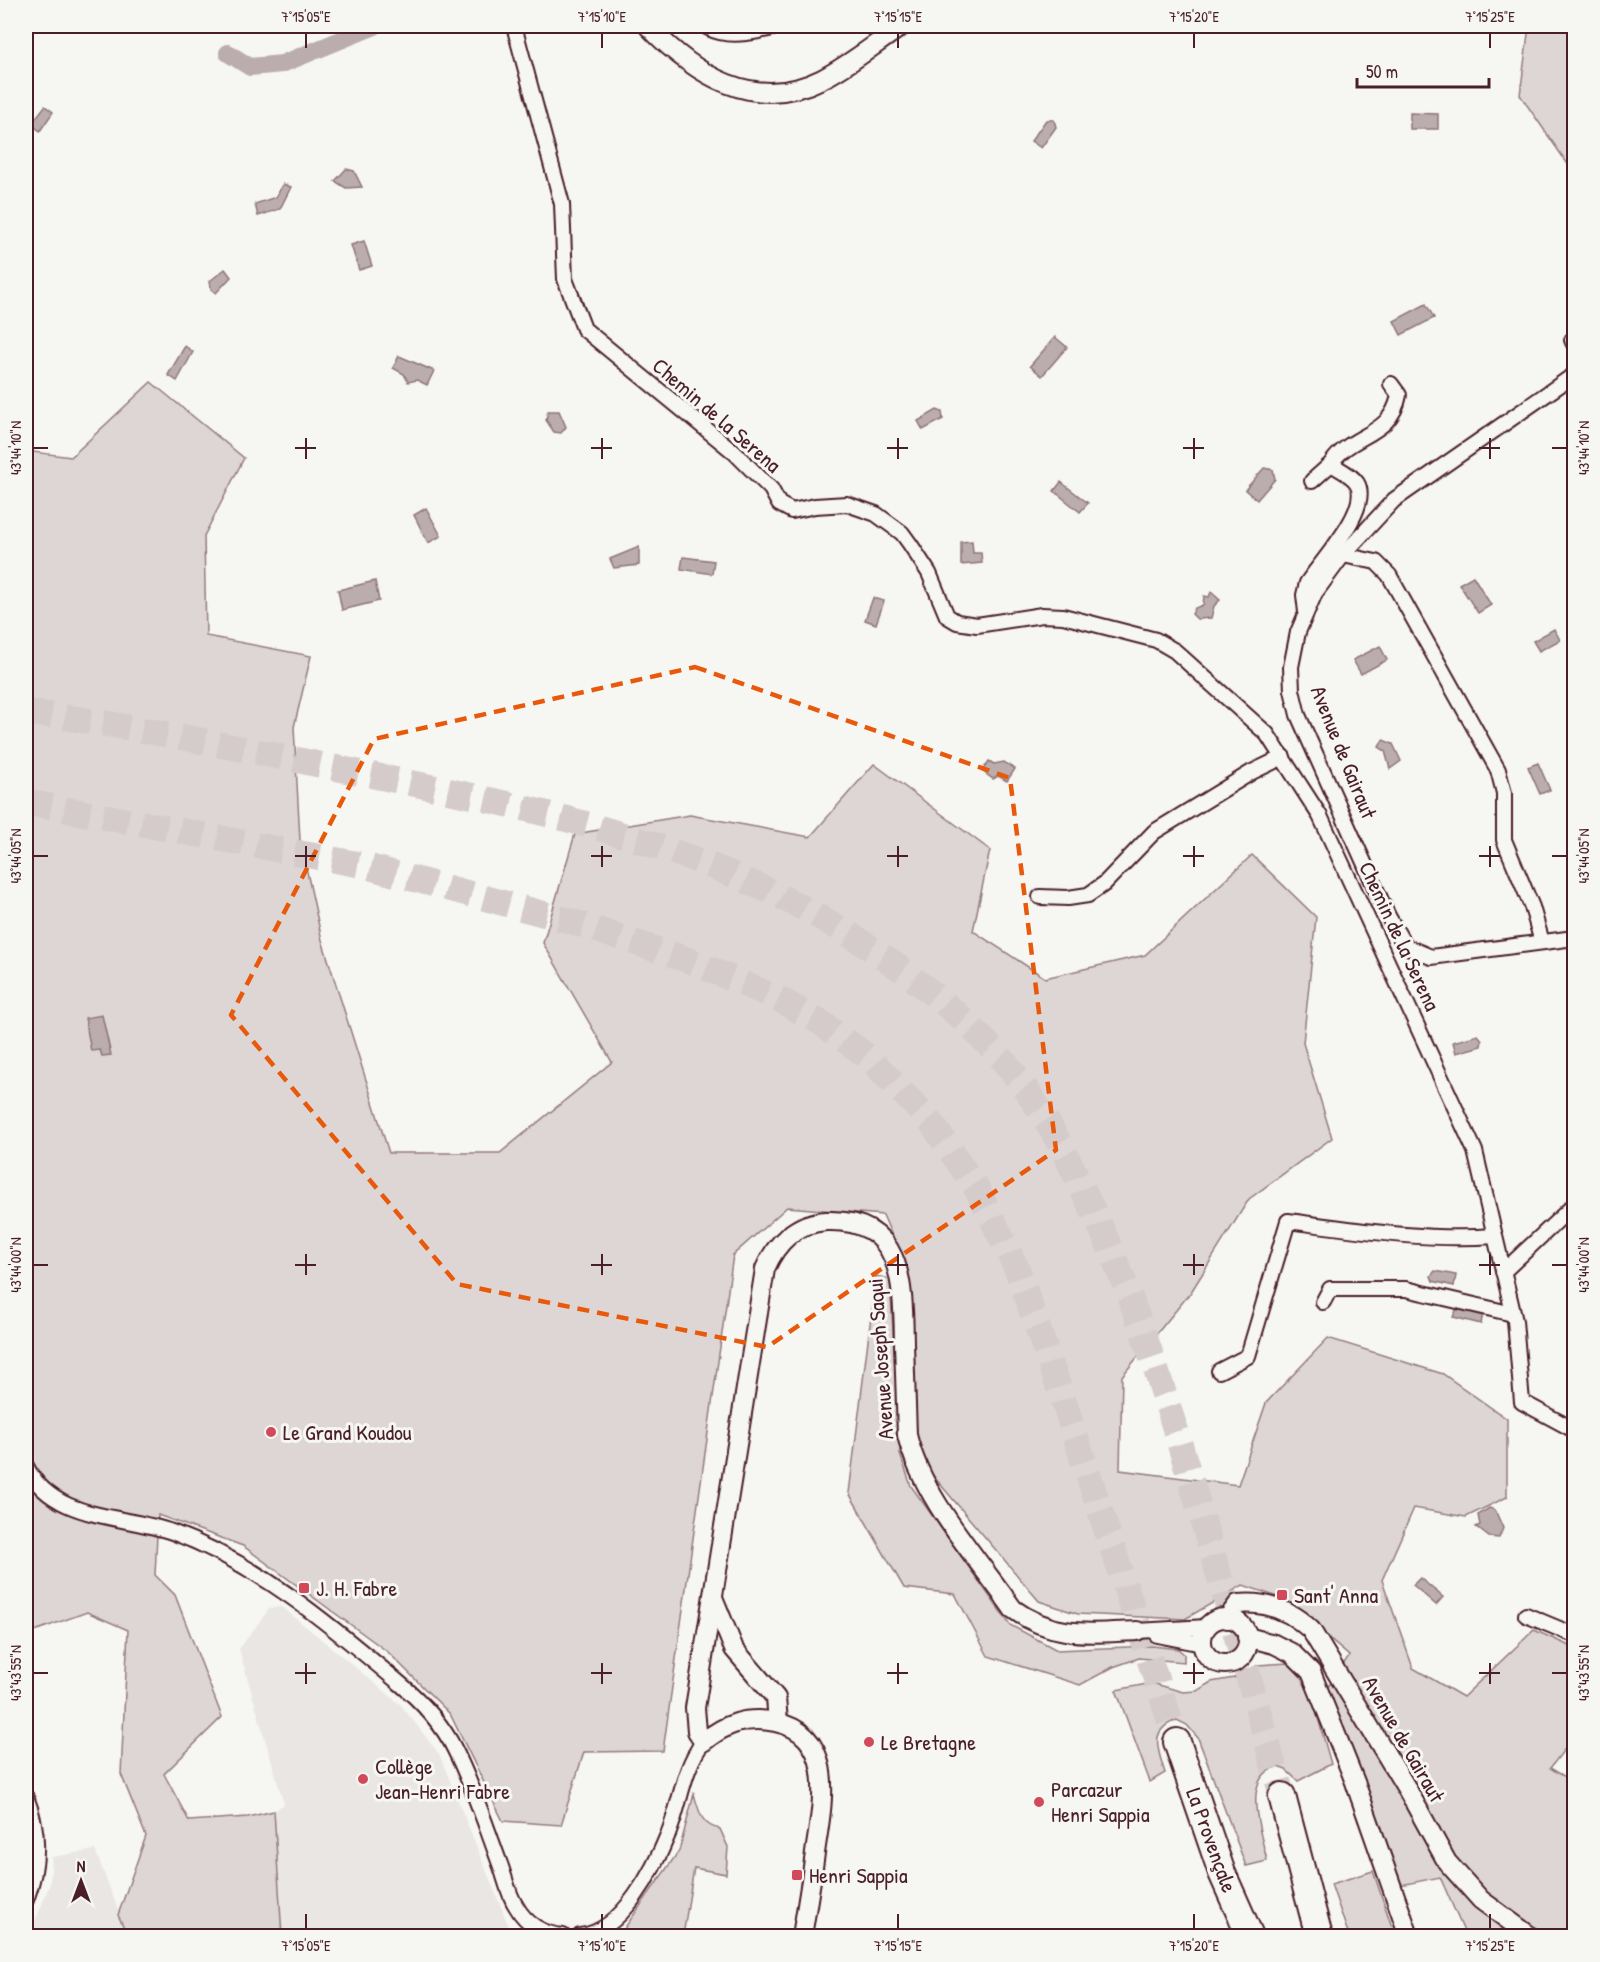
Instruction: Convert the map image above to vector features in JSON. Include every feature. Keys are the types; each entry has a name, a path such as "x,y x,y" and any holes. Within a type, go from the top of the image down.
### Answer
{"highway":[{"name":"La Provençale","path":"1177,1742 1222,1873 1251,1936"},
{"path":"1282,1796 1318,1936"},
{"path":"1222,1873 1238,1936"}],"street":[{"name":"Chemin de la Serena","path":"514,26 562,204 565,279 584,329 735,452 771,489 779,504 792,511 815,506 848,504 876,514 902,532 928,573 947,616 957,622 977,625 1042,615 1063,616 1156,640 1175,651 1257,723 1284,757 1320,816 1474,1151 1513,1314 1522,1402 1575,1430"},
{"path":"648,26 695,68 718,81 739,89 786,92 823,79 902,26"},
{"path":"709,26 717,29 750,32 772,26"},
{"name":"Avenue de Gairaut","path":"1575,375 1394,500 1343,555 1316,593 1298,632 1291,667 1292,690 1298,715 1388,916 1405,946 1431,957 1575,938"},
{"path":"1312,481 1331,464 1339,450 1386,424 1396,409 1400,395 1391,384"},
{"path":"1306,615 1304,595 1307,582 1358,510 1361,494 1356,482 1331,464"},
{"path":"1343,555 1376,562 1389,575 1498,770 1504,793 1506,847 1532,907 1542,942"},
{"path":"1040,897 1068,898 1088,895 1104,884 1154,832 1252,772 1284,757"},
{"path":"1503,1272 1575,1204"},
{"name":"Avenue Joseph Saqui","path":"703,1742 697,1731 695,1708 765,1269 782,1240 791,1233 816,1222 837,1221 855,1225 883,1239 893,1254 903,1288 907,1435 911,1453 928,1489 1013,1609 1030,1621 1050,1630 1076,1634 1137,1631 1204,1635"},
{"path":"1219,1371 1248,1356 1288,1221 1361,1231 1461,1239 1495,1236"},
{"path":"1323,1302 1330,1289 1406,1289 1513,1314"},
{"path":"26,1466 41,1490 57,1501 80,1510 171,1532 246,1568 295,1599 400,1683 430,1712 454,1748 515,1905 538,1929 563,1936"},
{"path":"712,1592 716,1609 734,1649 776,1698 778,1722"},
{"name":"Avenue de Gairaut","path":"1227,1619 1238,1604 1274,1606 1311,1630 1447,1862 1481,1900 1530,1936"},
{"path":"1526,1616 1575,1635"},
{"path":"1227,1619 1240,1625 1245,1646 1228,1664 1216,1663 1207,1656 1204,1635 1212,1622 1227,1619"},
{"path":"1245,1646 1303,1662 1311,1672 1326,1706 1408,1936"},
{"path":"580,1936 604,1928 629,1905 669,1831 692,1756 703,1742 729,1724 759,1719 778,1722 807,1739 817,1755 824,1785 802,1936"},
{"path":"26,1797 31,1810 38,1851 35,1873 26,1900"}],"highlighted area":[{"path":"695,667 1010,778 1056,1150 767,1347 457,1284 231,1015 374,739"}],"shaded area":[{"path":"1529,26 1574,26 1574,173 1520,95"},
{"path":"45,106 53,112 40,131 31,124"},
{"path":"1410,113 1438,114 1438,129 1410,129"},
{"path":"1046,120 1054,120 1056,127 1041,148 1031,141"},
{"path":"346,169 354,171 362,187 346,188 335,181"},
{"path":"283,184 291,187 280,209 258,216 255,204 276,197"},
{"path":"364,241 372,266 359,270 351,245"},
{"path":"225,269 231,277 216,293 211,289 210,281"},
{"path":"1426,304 1434,318 1401,335 1394,321"},
{"path":"1055,337 1067,347 1042,376 1030,366"},
{"path":"185,346 193,352 177,381 168,375"},
{"path":"399,356 434,371 427,385 417,380 408,382 404,374 393,368"},
{"path":"151,382 244,458 204,536 206,636 311,656 294,727 300,840 322,940 389,1153 500,1153 612,1062 543,943 575,834 690,815 810,837 874,764 990,850 973,931 1045,978 1145,955 1252,855 1316,917 1303,1043 1332,1138 1249,1199 1191,1292 1122,1376 1120,1470 1238,1485 1266,1403 1328,1338 1443,1374 1507,1419 1507,1497 1466,1517 1414,1508 1382,1580 1413,1668 1463,1697 1534,1630 1574,1648 1574,1737 1550,1768 1574,1782 1574,1936 1466,1936 1440,1877 1401,1885 1325,1691 1349,1656 1281,1598 1243,1585 1185,1619 1078,1614 1039,1601 918,1458 908,1273 883,1215 787,1207 733,1255 663,1751 584,1752 561,1825 503,1821 450,1714 388,1652 243,1546 158,1515 155,1575 175,1595 222,1717 164,1774 189,1821 248,1817 274,1811 282,1936 128,1936 118,1915 146,1836 121,1774 128,1630 87,1612 32,1632 26,1627 26,451 71,457"},
{"path":"937,410 942,412 943,419 923,430 918,421"},
{"path":"548,411 559,411 566,427 561,433 554,432 546,420"},
{"path":"1264,468 1273,470 1275,479 1257,500 1245,490"},
{"path":"1061,482 1088,503 1080,512 1054,491"},
{"path":"426,508 441,536 428,543 414,515"},
{"path":"972,541 973,553 981,553 982,563 961,565 961,542"},
{"path":"639,547 639,565 614,568 610,559"},
{"path":"683,557 714,561 712,574 681,569"},
{"path":"1473,576 1491,605 1478,613 1459,584"},
{"path":"375,581 379,601 342,610 338,590"},
{"path":"1211,592 1220,600 1214,606 1211,618 1197,619 1192,614 1195,608 1203,605 1204,596 1209,597"},
{"path":"873,598 884,601 876,624 865,620"},
{"path":"1554,629 1560,640 1539,651 1533,641"},
{"path":"1380,646 1387,660 1361,674 1353,660"},
{"path":"1383,740 1393,744 1401,761 1390,769 1385,751 1379,747"},
{"path":"989,761 994,764 1004,762 1015,769 1007,781 998,776 993,779 982,771"},
{"path":"1538,763 1550,790 1540,794 1528,767"},
{"path":"102,1015 111,1055 102,1056 100,1050 91,1051 85,1018"},
{"path":"1478,1035 1482,1040 1481,1046 1456,1053 1453,1042"},
{"path":"1435,1271 1456,1275 1454,1286 1433,1281 1431,1276"},
{"path":"876,1276 890,1279 900,1454 911,1486 1010,1625 1057,1650 1153,1646 1178,1649 1184,1654 1184,1662 1139,1658 1113,1667 1080,1685 988,1656 955,1594 904,1588 849,1493"},
{"path":"1457,1308 1483,1313 1481,1324 1453,1317"},
{"path":"1489,1508 1495,1510 1503,1528 1499,1538 1489,1537 1476,1527 1480,1525 1478,1515"},
{"path":"1420,1578 1443,1597 1436,1605 1413,1585"},
{"name":"Collège Jean-Henri Fabre","path":"282,1607 401,1705 439,1754 511,1932 508,1936 282,1936 274,1811 284,1804 239,1649 270,1608"},
{"path":"1287,1663 1307,1679 1331,1764 1298,1781 1286,1770 1278,1767 1266,1773 1259,1782 1256,1808 1267,1861 1246,1866 1198,1738 1187,1725 1177,1720 1162,1729 1158,1749 1165,1773 1150,1782 1116,1690 1152,1683 1183,1692 1197,1691 1211,1682 1234,1678 1258,1665"},
{"path":"694,1794 702,1817 709,1825 720,1829 728,1847 726,1874 694,1868 683,1936 619,1936 679,1851"},
{"path":"95,1850 128,1936 26,1936 37,1917 50,1884 52,1857"},
{"path":"1373,1871 1395,1936 1349,1936 1331,1884"}],"waterway":[{"path":"228,53 250,67 282,64 375,26"}],"tunnel":[{"path":"26,712 181,737 490,800 639,840 712,866 782,897 850,935 915,980 946,1005 975,1031 1027,1091 1073,1169 1119,1270 1148,1346 1173,1423 1282,1796"},
{"path":"26,802 362,865 570,921 688,960 779,999 823,1024 868,1057 931,1122 977,1189 1017,1269 1065,1405 1177,1742"}],"place":[{"name":"Le Grand Koudou","path":"271,1432"},
{"name":"J. H. Fabre","path":"304,1588"},
{"name":"Sant' Anna","path":"1282,1595"},
{"name":"Le Bretagne","path":"869,1742"},
{"name":"Collège Jean-Henri Fabre","path":"363,1779"},
{"name":"Parcazur Henri Sappia","path":"1039,1802"},
{"name":"Henri Sappia","path":"797,1875"}]}
